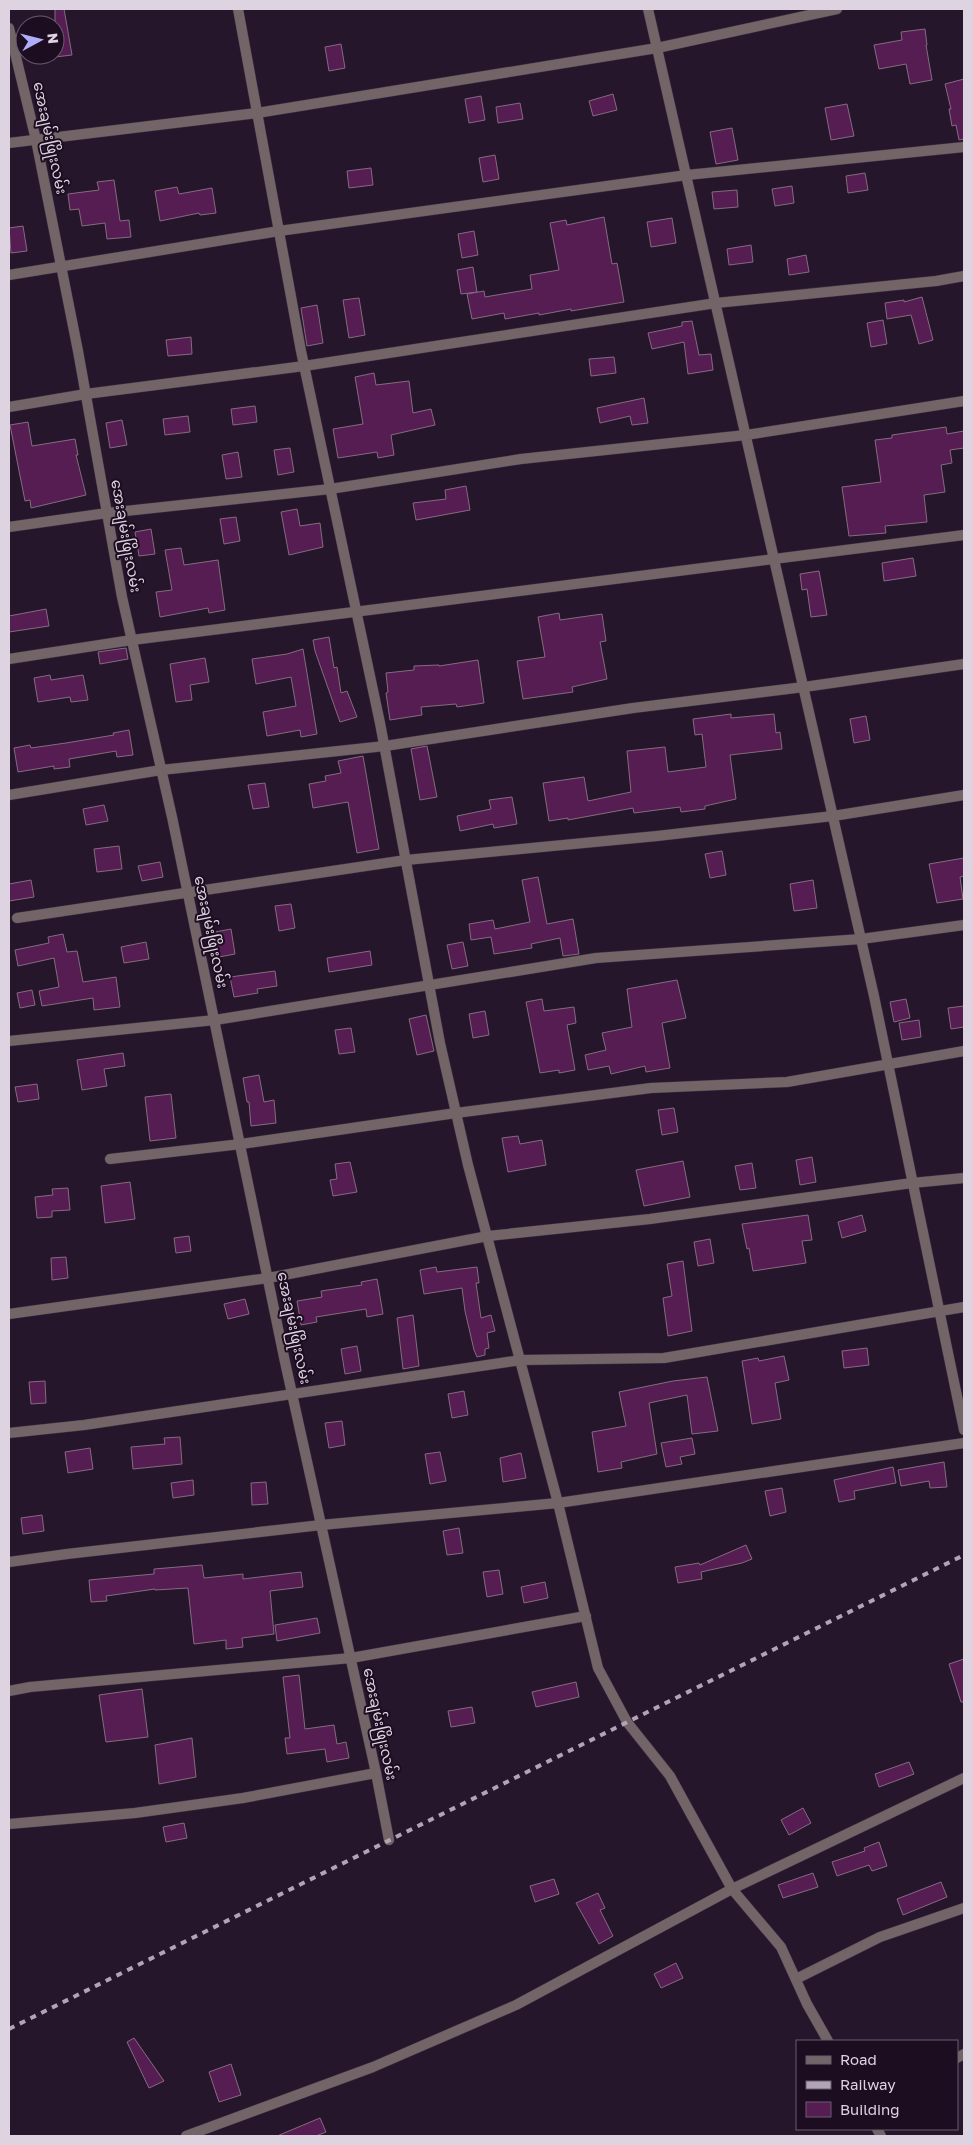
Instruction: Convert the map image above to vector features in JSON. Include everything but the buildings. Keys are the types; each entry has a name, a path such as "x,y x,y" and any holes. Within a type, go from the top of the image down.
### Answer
{"street":[{"path":"238,9 304,366 385,746 440,1043 456,1113 558,1503 598,1668 628,1722 670,1776 732,1889 781,1947 827,2040"},
{"path":"648,9 861,939 964,1430"},
{"path":"9,143 257,113 657,48 837,9"},
{"name":"အေးချမ်းဖြိုးလမ်း","path":"9,28 36,140 132,640 188,893 292,1393 376,1773 389,1840"},
{"path":"9,275 279,231 686,176 964,148"},
{"path":"9,407 86,394 304,366 716,303 936,281 964,276"},
{"path":"9,527 107,513 330,489 521,459 746,435 964,401"},
{"path":"9,659 132,640 964,534"},
{"path":"9,795 161,770 385,746 633,708 804,687 964,664"},
{"path":"17,918 406,860 657,836 833,816 964,795"},
{"path":"9,1041 215,1020 596,958 861,939 964,925"},
{"path":"110,1159 241,1144 456,1113 651,1088 787,1082 964,1051"},
{"path":"9,1314 268,1278 488,1236 650,1218 912,1183 964,1178"},
{"path":"9,1433 84,1425 521,1360 664,1358 964,1307"},
{"path":"9,1562 321,1524 558,1503 964,1443"},
{"path":"9,1691 30,1686 351,1658 586,1616"},
{"path":"9,1824 135,1813 243,1798 376,1773"},
{"path":"186,2136 373,2067 516,2005 732,1889 964,1778"},
{"path":"796,1979 880,1937 964,1908"}],"railway":[{"path":"9,2029 964,1555"}]}
